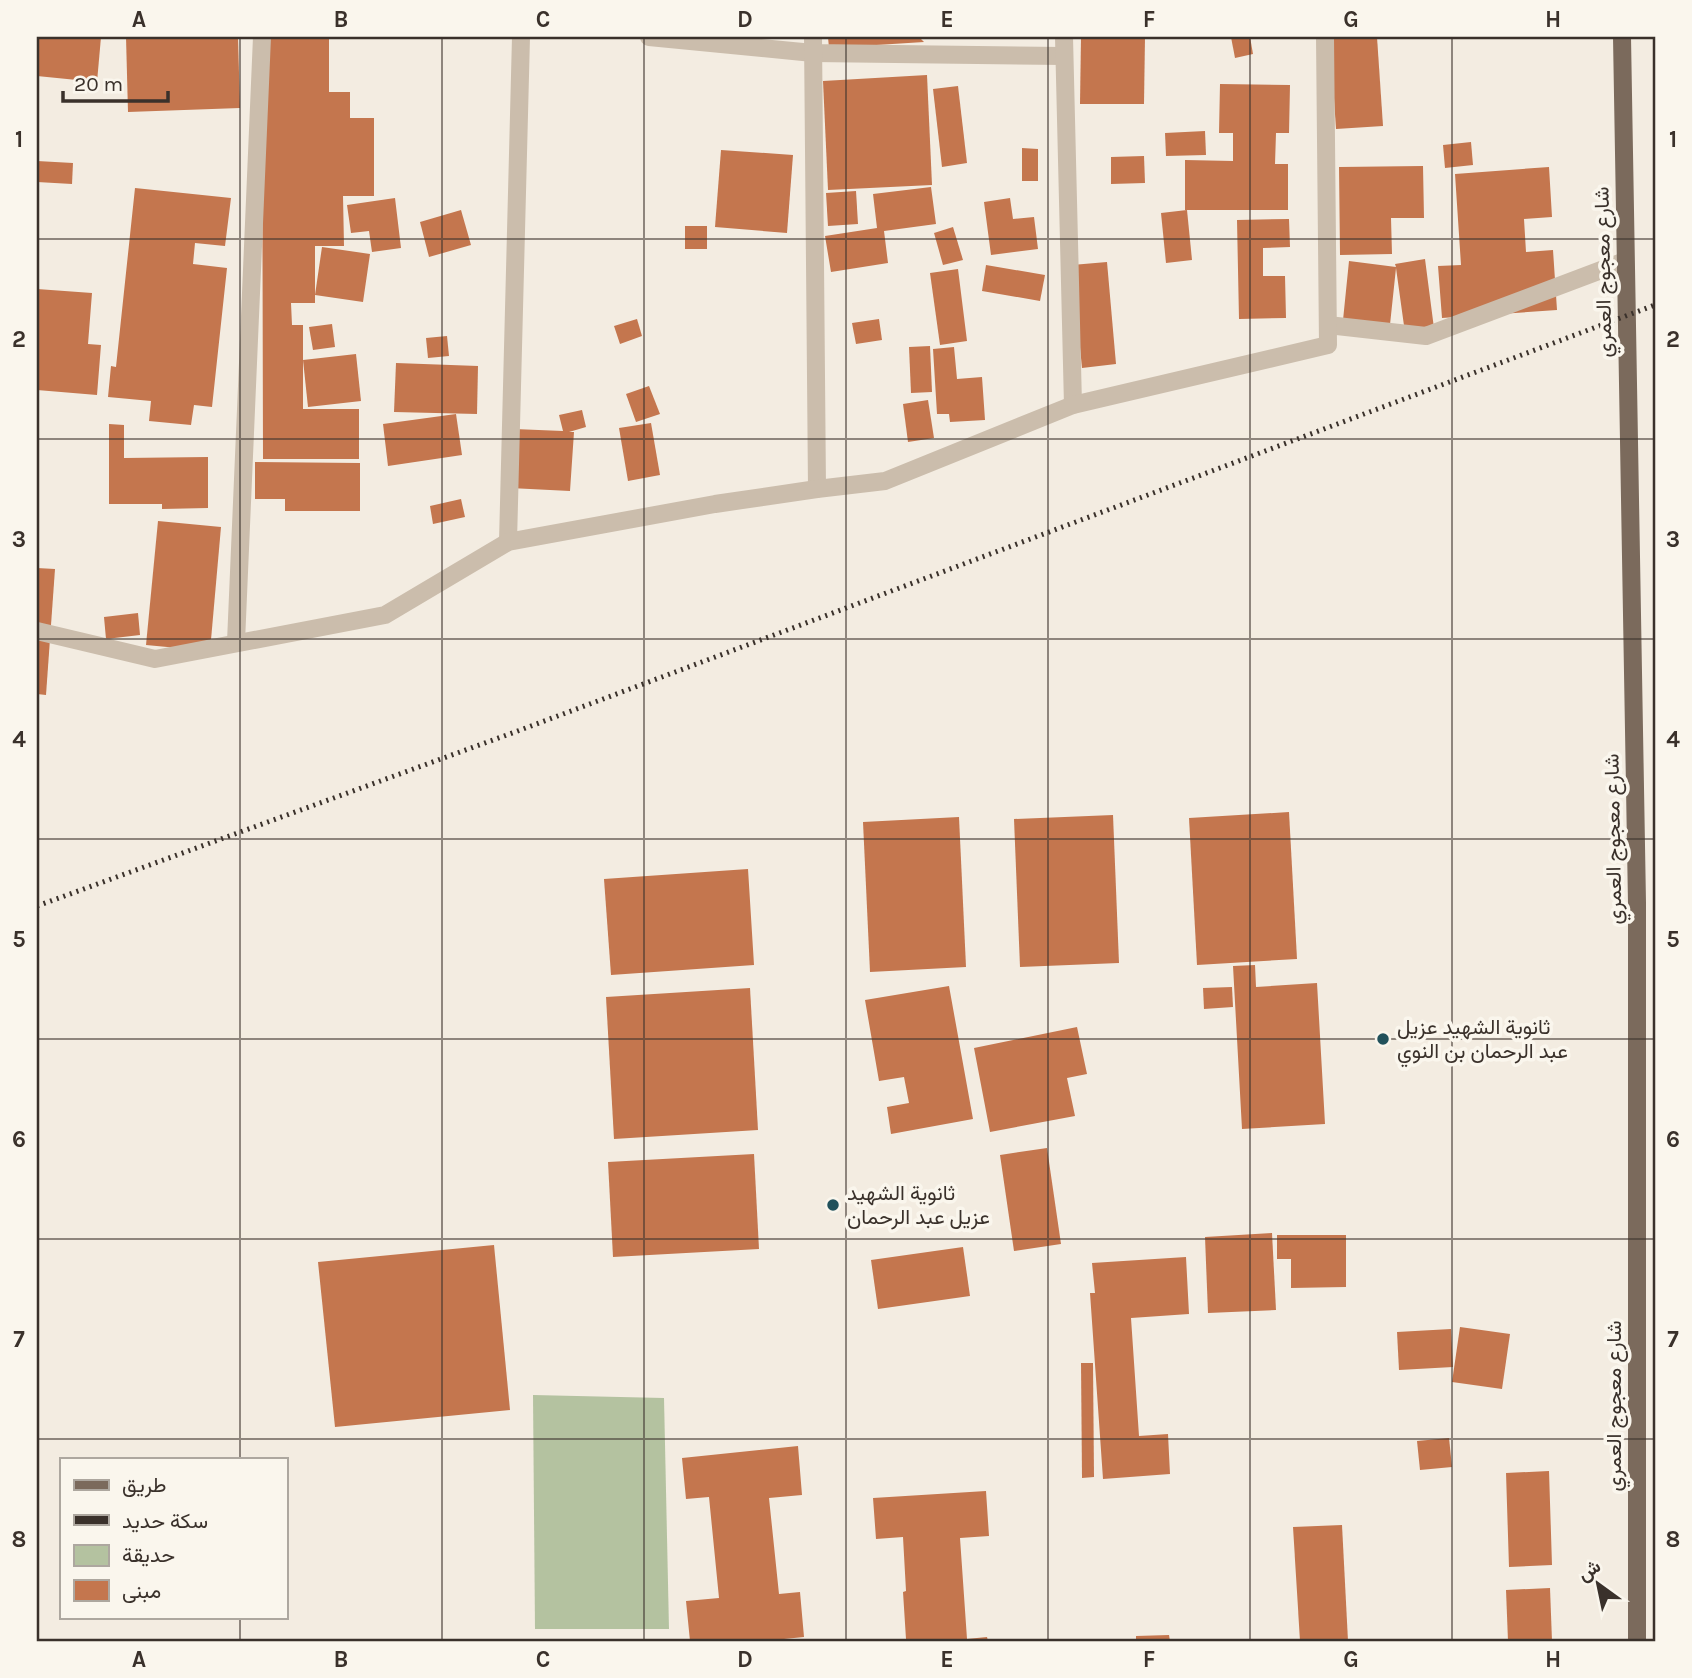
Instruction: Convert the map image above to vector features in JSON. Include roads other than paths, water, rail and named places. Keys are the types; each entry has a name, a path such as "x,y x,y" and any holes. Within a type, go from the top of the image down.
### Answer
{"main road":[{"name":"شارع معجوج العمري","path":"1622,37 1637,903 1637,1641"}],"street":[{"path":"236,642 262,37"},
{"path":"508,542 522,37"},
{"path":"649,37 1064,56"},
{"path":"1064,37 1073,405"},
{"path":"37,631 155,659 385,615 508,542 715,504 885,481 1073,405 1328,345 1325,37"},
{"path":"813,45 817,489"},
{"path":"1328,325 1426,336 1625,261"}],"railway":[{"path":"37,906 515,732 1655,305"}],"place":[{"name":"ثانوية الشهيد عزيل عبد الرحمان بن النوي","path":"1383,1039"},
{"name":"ثانوية الشهيد عزيل عبد الرحمان","path":"833,1205"}]}
